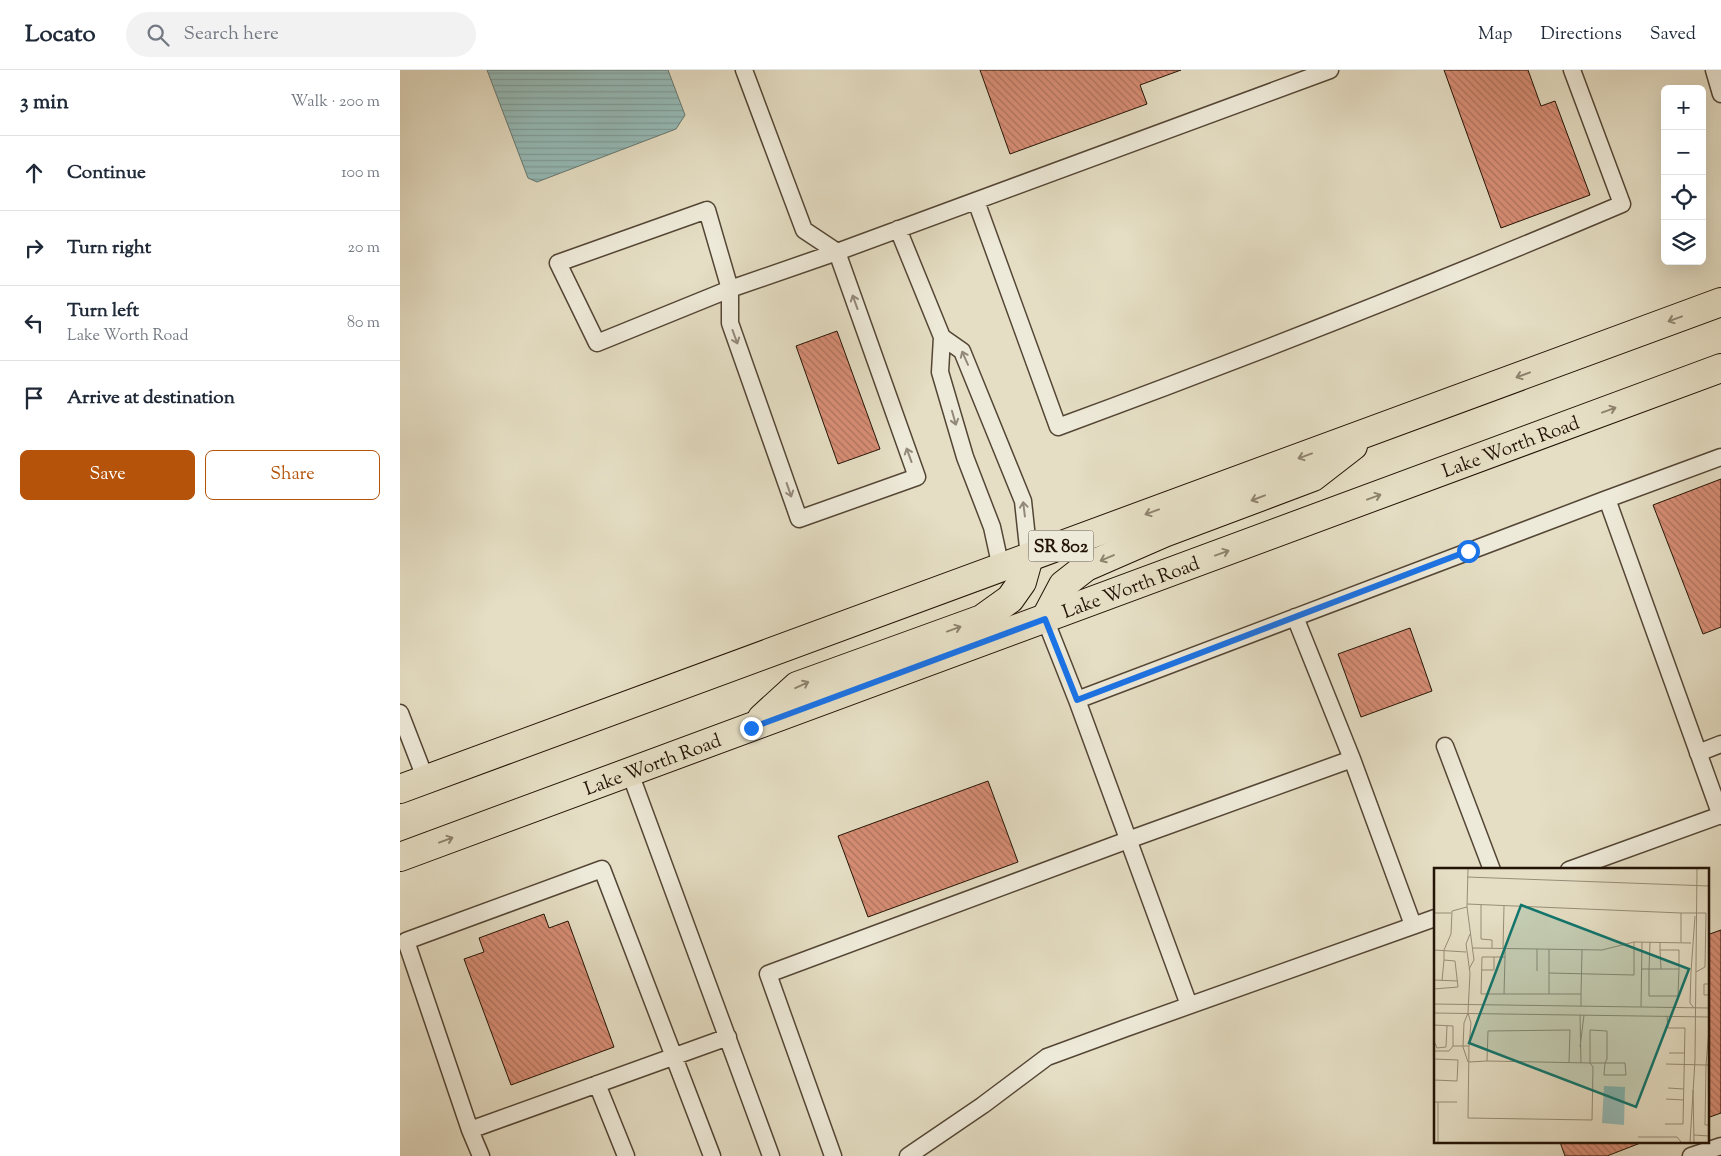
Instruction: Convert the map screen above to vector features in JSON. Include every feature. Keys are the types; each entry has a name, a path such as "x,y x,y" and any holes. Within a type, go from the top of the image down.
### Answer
{"main road":[{"name":"SR 802","path":"400,789 1721,302"},
{"name":"Lake Worth Road","path":"400,856 630,773 1721,368"},
{"path":"1045,619 1063,585 1086,567 1164,534 1313,477 1374,430"},
{"path":"751,728 797,686 982,619 1010,599 1022,582 1029,557"}],"lane":[{"path":"744,70 804,230 837,252 917,477 799,519 730,323 730,289 707,210 558,263 597,343 730,289 837,252 1330,70"},
{"path":"976,201 1058,427 1448,277 1622,204 1572,70"},
{"path":"1714,70 1721,94"},
{"path":"898,229 942,337 940,372 965,457 992,527 1001,568"},
{"path":"942,337 962,351 1023,501 1029,557"},
{"path":"1077,700 1606,499 1721,458"},
{"path":"1575,868 1721,816 1606,499"},
{"path":"1295,617 1352,759 1413,926"},
{"path":"1045,619 1077,700 1189,1005"},
{"path":"400,713 426,780"},
{"path":"1698,753 1721,744"},
{"path":"1445,746 1491,868"},
{"path":"833,1156 768,974 1352,759"},
{"path":"630,773 771,1156"},
{"path":"480,1156 406,941 602,869 712,1156"},
{"path":"908,1156 983,1105 1048,1057 1434,918"},
{"path":"470,1130 728,1037"},
{"path":"597,1084 626,1156"},
{"path":"1691,1156 1721,1146"}],"water":[{"path":"487,70 668,70 685,115 676,129 537,182 528,178"}],"building":[{"path":"980,70 1181,70 1140,85 1147,104 1010,154"},
{"path":"1444,70 1528,70 1541,106 1555,101 1590,195 1501,228"},
{"path":"837,331 880,449 838,464 796,346"},
{"path":"1721,479 1721,627 1703,634 1653,505"},
{"path":"1410,628 1432,691 1361,717 1338,654"},
{"path":"988,781 1018,862 868,917 838,836"},
{"path":"544,914 549,928 568,921 614,1047 511,1085 464,959 484,952 479,938"},
{"path":"1721,930 1721,1113 1708,1118 1708,935"},
{"path":"1561,1144 1638,1144 1607,1156 1565,1156"}],"route":[{"path":"751,728 1045,619 1077,700 1468,551"}]}
